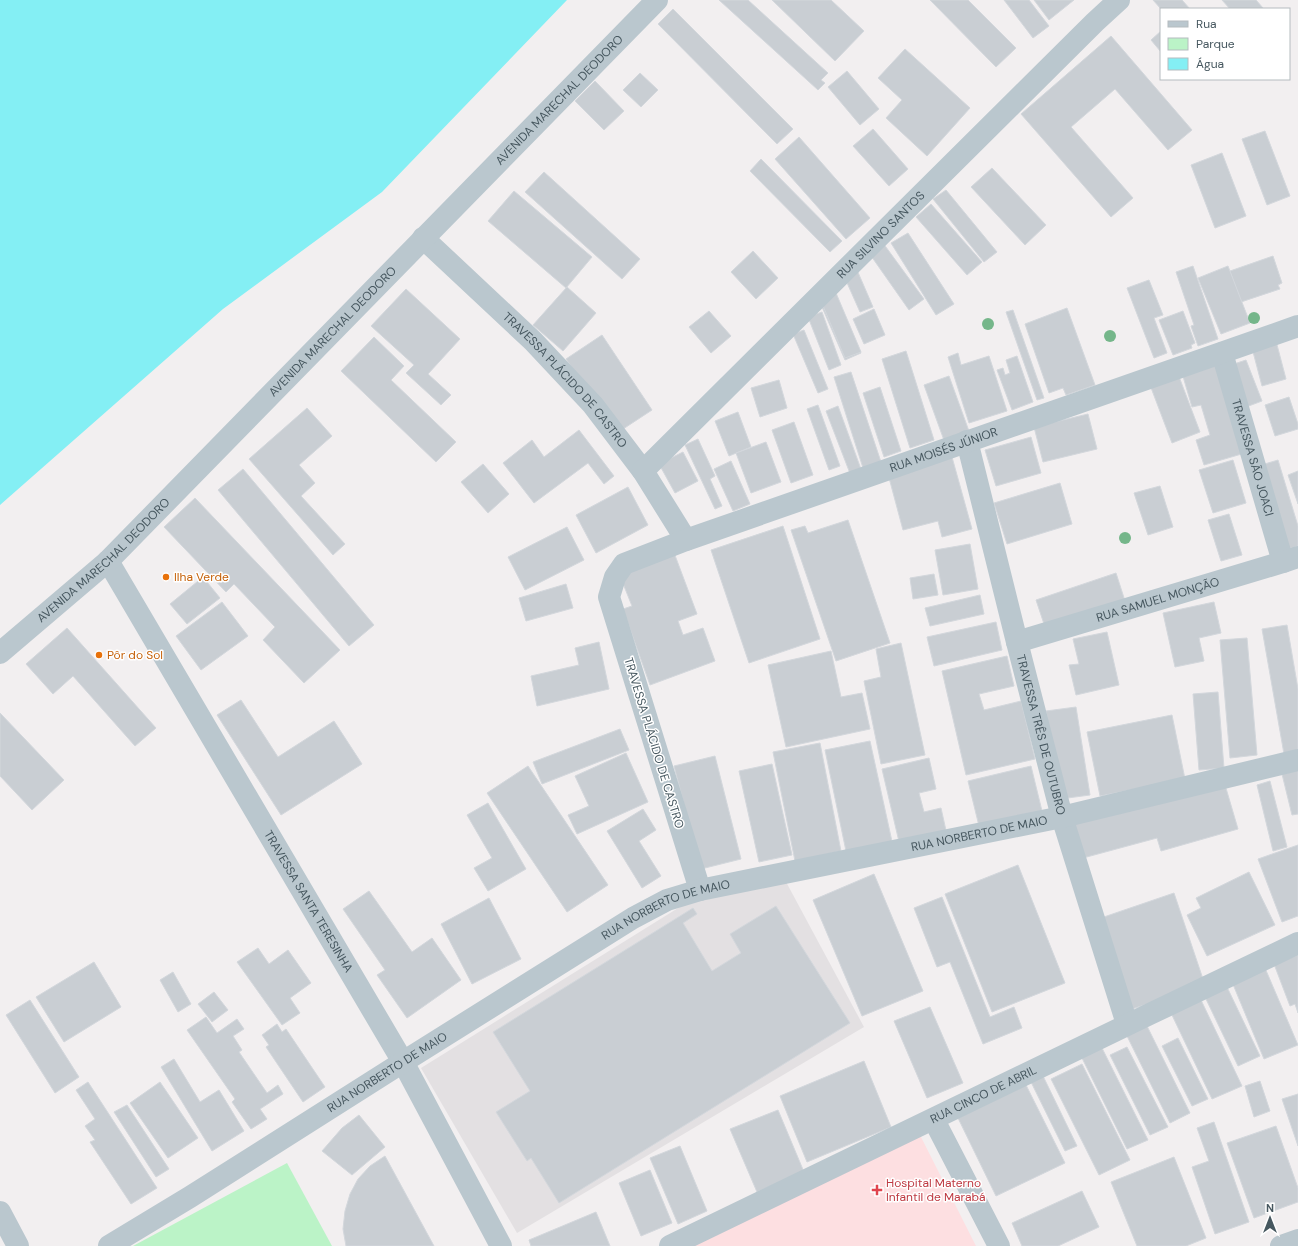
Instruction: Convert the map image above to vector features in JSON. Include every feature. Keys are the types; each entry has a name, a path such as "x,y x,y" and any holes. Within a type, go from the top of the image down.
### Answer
{"street":[{"name":"AVENIDA MARECHAL DEODORO","path":"0,653 108,561 657,0"},
{"name":"RUA SILVINO SANTOS","path":"643,471 1095,22 1119,0"},
{"name":"TRAVESSA PLÁCIDO DE CASTRO","path":"423,238 533,341 593,406 643,471 686,540"},
{"name":"RUA MOISÉS JÚNIOR","path":"609,597 615,577 624,564 686,540 1298,326"},
{"name":"TRAVESSA SÃO JOACI","path":"1222,353 1291,560"},
{"name":"TRAVESSA TRÊS DE OUTUBRO","path":"967,441 1062,817 1127,1024"},
{"name":"RUA SAMUEL MONÇÃO","path":"1017,642 1291,560"},
{"name":"TRAVESSA SANTA TERESINHA","path":"108,561 403,1062 501,1246"},
{"name":"TRAVESSA PLÁCIDO DE CASTRO","path":"609,597 700,890"},
{"name":"RUA NORBERTO DE MAIO","path":"109,1246 190,1197 633,918 667,900 700,890 1062,817 1298,760"},
{"name":"RUA CINCO DE ABRIL","path":"670,1246 934,1120 1127,1024 1298,944"},
{"path":"934,1120 999,1246"},
{"path":"0,1212 18,1246"},
{"path":"1281,1246 1298,1240"}],"shaded area":[{"path":"785,880 864,1027 517,1233 421,1068 691,900"},
{"name":"Hospital Materno Infantil de Marabá","path":"919,1133 976,1246 694,1246"}],"green space":[{"path":"287,1163 332,1246 133,1246"}],"water":[{"path":"0,0 567,0 382,192 223,309 0,505"}],"building":[{"path":"719,0 748,0 828,73 821,80 825,83 818,90"},
{"path":"772,0 831,0 864,31 835,61"},
{"path":"930,0 968,0 1016,48 996,67"},
{"path":"1004,0 1029,0 1049,26 1033,38"},
{"path":"1034,0 1074,0 1049,20"},
{"path":"1153,0 1182,0 1189,8 1160,8"},
{"path":"1222,0 1256,0 1263,8 1229,8"},
{"path":"673,9 793,129 777,144 658,24"},
{"path":"1160,32 1160,51 1151,40"},
{"path":"1111,36 1192,130 1168,150 1115,89 1071,127 1133,198 1111,217 1021,114"},
{"path":"905,49 970,108 927,156 886,118 902,100 878,78"},
{"path":"847,71 879,109 860,125 828,87"},
{"path":"640,73 658,90 641,107 623,90"},
{"path":"595,81 624,111 604,130 575,101"},
{"path":"873,129 908,169 889,186 853,146"},
{"path":"1265,131 1290,196 1267,205 1242,139"},
{"path":"799,137 870,218 846,239 775,159"},
{"path":"1222,153 1246,216 1215,228 1191,165"},
{"path":"761,159 842,241 830,252 750,171"},
{"path":"992,168 1046,225 1025,245 971,187"},
{"path":"544,172 640,259 622,279 525,192"},
{"path":"946,190 997,252 984,262 933,199"},
{"path":"514,191 592,257 566,288 488,221"},
{"path":"931,204 982,262 967,275 916,217"},
{"path":"908,233 954,304 936,315 891,243"},
{"path":"883,243 924,299 909,310 869,253"},
{"path":"753,251 778,278 756,299 731,272"},
{"path":"1273,256 1282,283 1278,285 1280,289 1241,302 1230,271"},
{"path":"1193,266 1218,339 1198,346 1191,326 1194,325 1176,272"},
{"path":"1228,266 1250,323 1221,334 1198,278"},
{"path":"857,270 873,307 860,312 844,276"},
{"path":"1149,280 1163,315 1154,318 1167,353 1154,358 1127,288"},
{"path":"567,287 596,313 563,351 533,325"},
{"path":"406,289 460,339 428,374 451,395 441,405 406,373 414,365 371,326"},
{"path":"835,293 861,353 845,360 819,300"},
{"path":"836,293 861,352 845,358 821,301"},
{"path":"1067,308 1095,385 1066,395 1063,388 1049,393 1025,324"},
{"path":"874,309 885,335 864,344 853,319"},
{"path":"1013,310 1044,398 1037,400 1006,312"},
{"path":"709,311 731,336 711,353 689,327"},
{"path":"1183,311 1195,343 1191,345 1192,348 1173,355 1159,320"},
{"path":"822,312 841,365 829,370 808,317"},
{"path":"804,330 828,389 818,393 793,334"},
{"path":"602,335 652,410 617,433 566,359"},
{"path":"374,337 404,366 391,380 456,442 436,462 341,371"},
{"path":"1276,341 1286,379 1262,386 1252,348"},
{"path":"906,351 934,440 910,448 882,359"},
{"path":"958,353 961,365 989,356 1007,411 969,423 948,357"},
{"path":"1017,356 1033,402 1012,410 997,370 1003,368 1005,375 1010,373 1006,360"},
{"path":"1246,360 1262,401 1246,407 1231,365"},
{"path":"1218,363 1245,453 1204,465 1196,440 1210,435 1201,405 1192,407 1182,373"},
{"path":"851,372 882,465 864,471 834,377"},
{"path":"1178,374 1200,432 1172,443 1150,385"},
{"path":"949,376 970,434 945,443 924,385"},
{"path":"779,380 787,408 760,417 751,388"},
{"path":"880,387 901,451 884,457 863,393"},
{"path":"1289,397 1298,424 1298,429 1275,436 1265,405"},
{"path":"818,405 840,466 829,470 807,409"},
{"path":"838,406 862,472 851,476 826,411"},
{"path":"307,408 332,436 299,465 315,483 301,496 345,544 333,555 249,459"},
{"path":"738,412 751,447 729,456 715,421"},
{"path":"1088,414 1097,449 1043,462 1034,427"},
{"path":"794,422 813,475 791,483 772,430"},
{"path":"579,430 614,476 604,484 588,463 534,503 503,463 532,440 544,457"},
{"path":"1031,437 1041,473 996,486 985,450"},
{"path":"698,439 715,476 710,479 722,506 715,509 685,445"},
{"path":"766,442 781,482 751,493 736,453"},
{"path":"683,452 698,481 675,493 659,464"},
{"path":"952,457 972,529 942,537 938,521 903,530 888,474"},
{"path":"1233,460 1246,503 1213,513 1199,470"},
{"path":"1278,460 1298,526 1298,546 1284,550 1258,466"},
{"path":"731,461 750,504 733,511 714,469"},
{"path":"483,464 509,494 488,513 461,482"},
{"path":"243,469 374,625 349,646 218,490"},
{"path":"1298,471 1298,504 1288,475"},
{"path":"1060,483 1072,524 1007,544 994,503"},
{"path":"1160,486 1173,527 1148,535 1134,493"},
{"path":"628,487 648,525 596,553 576,515"},
{"path":"195,498 340,650 304,683 263,640 275,627 234,584 226,592 164,527"},
{"path":"1229,514 1242,555 1221,561 1208,520"},
{"path":"848,520 890,643 836,661 791,530 805,526 808,533"},
{"path":"783,526 820,639 749,663 711,550"},
{"path":"567,527 584,560 525,590 508,557"},
{"path":"970,544 978,589 943,595 935,550"},
{"path":"673,550 697,614 678,621 683,635 703,628 715,661 650,685 623,609 632,606 620,576"},
{"path":"1116,573 1125,601 1045,627 1036,600"},
{"path":"934,574 938,595 913,599 910,578"},
{"path":"203,577 220,598 187,624 170,604"},
{"path":"566,584 573,608 526,621 519,598"},
{"path":"980,595 984,614 930,626 925,608"},
{"path":"222,602 248,636 201,670 176,636"},
{"path":"1214,602 1221,633 1199,638 1204,661 1175,667 1163,613"},
{"path":"996,622 1002,650 934,666 927,637"},
{"path":"1287,625 1298,689 1298,752 1284,754 1262,629"},
{"path":"67,628 156,728 135,746 73,676 53,694 26,664"},
{"path":"1107,632 1119,685 1076,695 1069,665 1079,664 1073,639"},
{"path":"1247,638 1257,755 1230,758 1220,640"},
{"path":"599,642 609,689 537,706 531,676 579,665 575,648"},
{"path":"901,643 925,755 881,764 864,681 881,677 876,649"},
{"path":"831,651 841,697 862,693 870,729 786,747 768,665"},
{"path":"1007,656 1014,686 979,694 984,710 1021,701 1035,759 966,775 942,671"},
{"path":"1218,692 1224,768 1199,770 1193,694"},
{"path":"241,700 278,757 334,721 362,764 281,815 217,715"},
{"path":"1076,707 1090,795 1060,799 1046,711"},
{"path":"0,713 64,780 32,810 0,776"},
{"path":"1172,715 1185,779 1100,796 1087,732"},
{"path":"620,729 629,750 542,784 533,762"},
{"path":"870,741 893,846 847,856 825,750"},
{"path":"820,743 841,851 795,861 773,752"},
{"path":"626,753 648,802 577,834 568,815 589,806 575,776"},
{"path":"715,756 741,859 701,869 674,766"},
{"path":"929,758 936,789 919,793 924,812 941,808 947,835 900,846 882,769"},
{"path":"772,764 792,855 759,862 739,771"},
{"path":"528,766 608,885 567,912 487,793"},
{"path":"1031,766 1042,811 979,826 968,781"},
{"path":"1298,770 1298,814 1292,815 1282,774"},
{"path":"1223,778 1238,829 1161,851 1157,838 1083,858 1073,821"},
{"path":"1270,781 1287,847 1273,851 1257,785"},
{"path":"488,803 526,869 488,891 474,868 492,858 467,815"},
{"path":"643,809 656,830 639,841 661,876 642,888 607,831"},
{"path":"1298,845 1298,916 1282,922 1258,859"},
{"path":"1018,865 1065,983 992,1012 945,894"},
{"path":"1249,872 1275,925 1207,956 1187,915 1201,908 1196,898"},
{"path":"874,874 923,991 862,1016 813,900"},
{"path":"369,891 412,952 432,938 461,980 407,1018 377,975 385,970 343,909"},
{"path":"1174,893 1205,985 1129,1010 1098,919"},
{"path":"942,897 990,1017 1014,1007 1022,1028 983,1044 950,962 937,967 914,908"},
{"path":"489,898 521,959 472,984 441,924"},
{"path":"776,906 850,1023 559,1203 531,1158 527,1161 496,1112 530,1091 493,1032 693,908 697,914 683,923 712,971 741,953 730,934"},
{"path":"258,948 269,964 288,950 311,983 290,998 300,1013 282,1025 237,962"},
{"path":"1298,955 1298,1013 1295,1004 1290,1006 1274,964"},
{"path":"94,962 121,1007 64,1042 36,997"},
{"path":"1265,968 1298,1045 1264,1059 1232,982"},
{"path":"173,972 191,1004 178,1012 160,980"},
{"path":"1227,987 1260,1056 1238,1066 1205,997"},
{"path":"214,992 228,1010 212,1022 198,1004"},
{"path":"30,1000 79,1077 55,1093 6,1015"},
{"path":"1201,1000 1242,1086 1212,1099 1171,1013"},
{"path":"930,1007 963,1083 927,1098 894,1021"},
{"path":"206,1017 217,1033 237,1019 244,1029 233,1036 242,1050 239,1052 267,1093 278,1085 283,1094 260,1109 267,1119 251,1129 232,1102 235,1099 187,1030"},
{"path":"277,1024 282,1032 286,1029 325,1087 303,1102 266,1047 269,1045 262,1035"},
{"path":"1147,1026 1190,1113 1170,1123 1127,1036"},
{"path":"1178,1038 1208,1099 1192,1106 1162,1046"},
{"path":"1101,1046 1148,1140 1127,1149 1081,1056"},
{"path":"1127,1047 1168,1127 1150,1135 1110,1055"},
{"path":"174,1059 200,1102 219,1090 244,1131 212,1151 161,1067"},
{"path":"864,1061 891,1127 807,1162 780,1096"},
{"path":"1082,1064 1130,1160 1099,1175 1051,1079"},
{"path":"1043,1076 1077,1146 1065,1151 1031,1082"},
{"path":"1260,1081 1270,1111 1254,1117 1245,1086"},
{"path":"88,1082 157,1188 131,1204 90,1142 95,1140 85,1126 95,1119 76,1090"},
{"path":"160,1082 198,1138 168,1158 130,1103"},
{"path":"1026,1085 1065,1163 996,1196 958,1118"},
{"path":"1298,1094 1298,1146 1282,1099"},
{"path":"127,1105 169,1169 156,1177 114,1112"},
{"path":"778,1110 804,1172 757,1192 730,1129"},
{"path":"359,1115 385,1147 352,1175 322,1151 342,1128"},
{"path":"1214,1122 1249,1222 1215,1234 1192,1167 1209,1161 1197,1128"},
{"path":"1276,1126 1298,1188 1298,1202 1254,1218 1227,1143"},
{"path":"680,1146 707,1211 678,1224 650,1158"},
{"path":"385,1156 434,1246 346,1246 343,1229 345,1211 350,1194 358,1179 370,1166"},
{"path":"1174,1157 1206,1238 1186,1246 1137,1246 1111,1182"},
{"path":"650,1170 672,1223 641,1236 619,1183"},
{"path":"1082,1191 1099,1227 1058,1246 1022,1246 1012,1223"},
{"path":"596,1212 610,1246 531,1246 529,1240"}],"place":[{"name":"Ilha Verde","path":"166,577"},
{"name":"Pôr do Sol","path":"99,655"},
{"name":"Hospital Materno Infantil de Marabá","path":"877,1190"}]}
